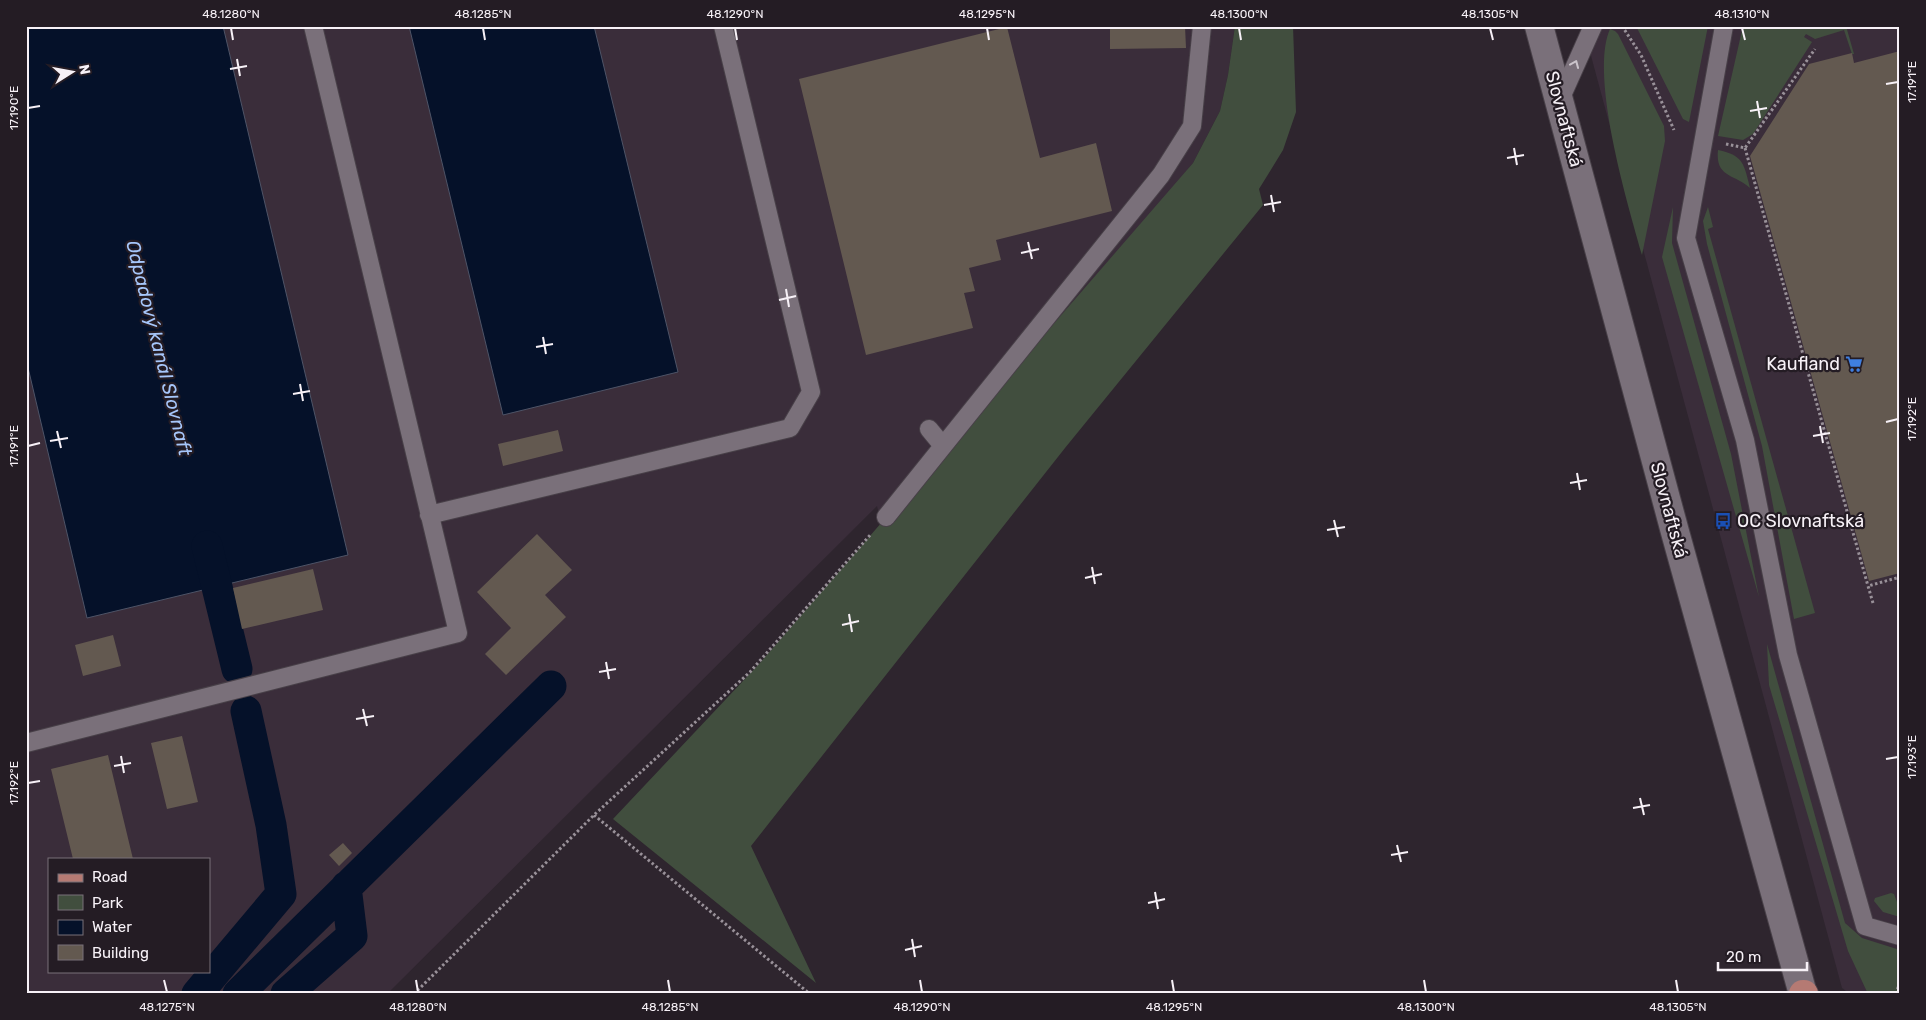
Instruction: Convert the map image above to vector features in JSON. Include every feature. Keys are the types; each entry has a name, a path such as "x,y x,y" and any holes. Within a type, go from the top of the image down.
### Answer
{"main road":[{"name":"Slovnaftská","path":"1538,26 1803,994"}],"lane":[{"path":"26,743 458,633 313,26"},
{"path":"429,515 790,428 811,392 723,26"},
{"path":"886,517 1161,174 1192,126 1202,26"},
{"path":"1559,103 1593,26"},
{"path":"1724,26 1686,238 1745,440 1788,655 1865,926 1900,936"},
{"path":"929,429 943,446"}],"path":[{"path":"1622,26 1641,55 1674,130"},
{"path":"1745,148 1815,49"},
{"path":"1718,142 1745,148"},
{"path":"1745,148 1873,603"},
{"path":"414,994 594,815 750,672 886,517"},
{"path":"1868,586 1900,578"},
{"path":"594,815 810,994"},
{"path":"1896,994 1900,981"}],"shaded area":[{"path":"26,26 1235,26 1228,75 1220,111 1193,163 886,543 877,506 387,994 26,994"},
{"path":"1583,26 1900,26 1900,994 1850,994 1842,988"}],"green space":[{"path":"1235,26 1293,26 1296,112 1283,150 1259,189 1263,205 1065,448 751,846 816,983 613,819 759,664 1193,163 1220,111 1228,75"},
{"path":"1636,26 1708,26 1689,122 1683,119"},
{"path":"1743,26 1846,26 1854,54 1852,54 1844,30 1815,39 1806,34 1804,37 1812,42 1753,134 1743,140 1718,136"},
{"path":"1610,29 1618,34 1664,126 1665,141 1642,255 1620,174 1607,108 1604,77 1605,50"},
{"path":"1718,150 1733,155 1742,162 1750,188 1723,171 1718,159"},
{"path":"1673,207 1672,243 1731,454 1759,597 1662,257"},
{"path":"1708,207 1713,227 1708,229 1815,613 1794,619 1762,446 1707,244 1703,221"},
{"path":"1767,644 1845,923 1862,938 1900,950 1900,994 1868,994 1848,951 1769,685"},
{"path":"1891,893 1894,894 1897,902 1900,902 1900,917 1883,912 1874,901 1875,898"}],"water":[{"path":"26,26 223,26 348,555 87,618 26,359"},
{"path":"409,26 594,26 678,372 503,415"}],"building":[{"path":"1110,26 1185,26 1186,48 1110,49"},
{"path":"1007,27 1040,158 1096,143 1112,211 996,240 1001,260 969,268 975,291 964,293 973,328 866,355 799,79"},
{"name":"Kaufland","path":"1900,51 1900,573 1869,581 1750,156 1809,64 1852,53 1854,63"},
{"path":"558,430 563,451 503,466 498,444"},
{"path":"537,534 572,570 545,595 566,617 506,675 485,654 511,628 477,592"},
{"path":"313,569 323,610 242,629 233,588"},
{"path":"113,635 121,666 83,676 75,645"},
{"path":"182,736 198,802 167,809 151,743"},
{"path":"108,755 133,858 73,858 51,769"},
{"path":"343,843 352,853 339,866 329,855"}],"waterway":[{"name":"Odpadový kanál Slovnaft","path":"207,546 237,669"},
{"path":"238,994 551,686"},
{"name":"Odpadový kanál Slovnaft","path":"197,994 281,894 271,825 246,711"},
{"path":"286,994 352,936 346,887"}],"place":[{"name":"Kaufland","path":"1854,364"},
{"name":"OC Slovnaftská","path":"1723,521"}]}
